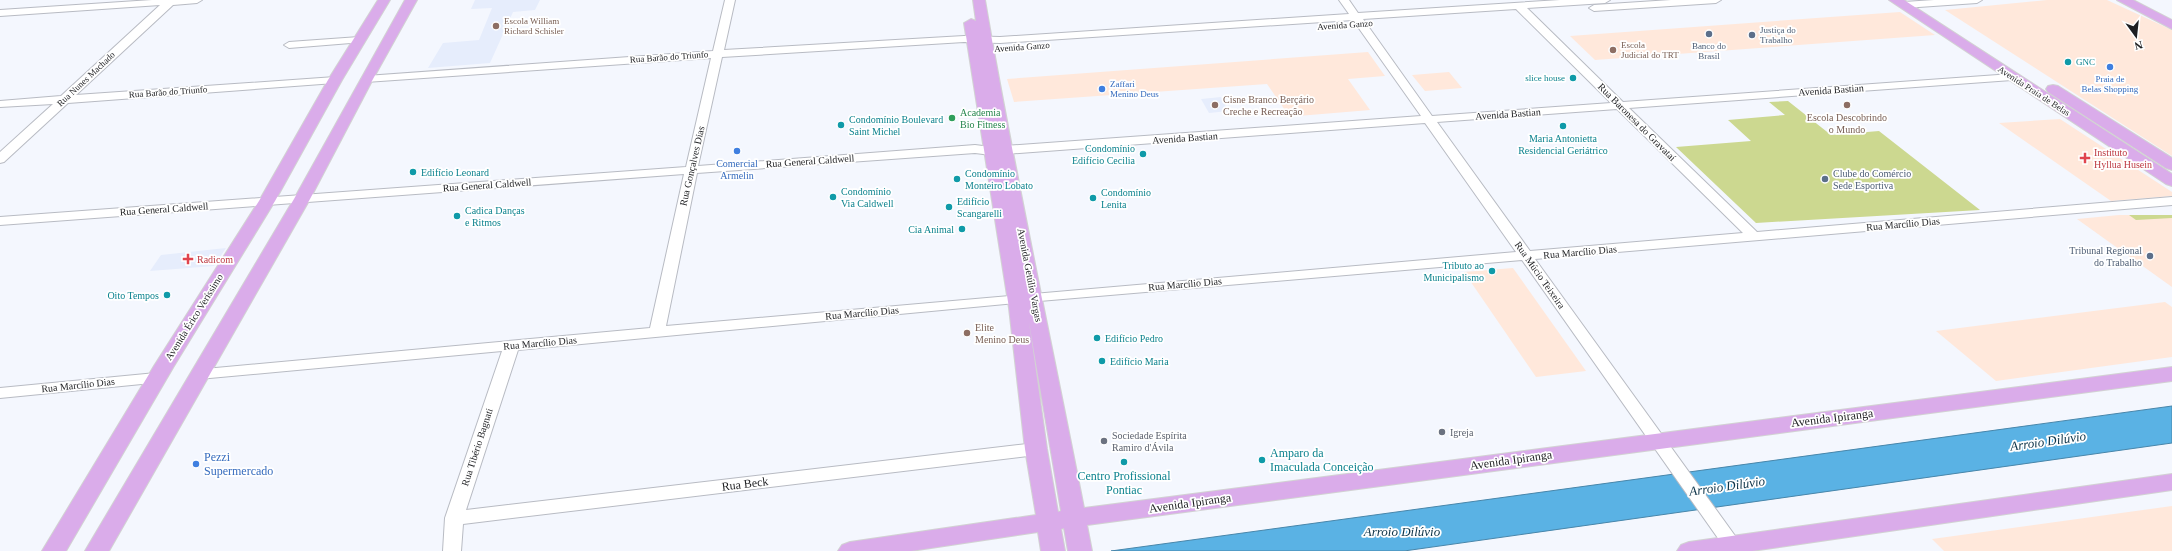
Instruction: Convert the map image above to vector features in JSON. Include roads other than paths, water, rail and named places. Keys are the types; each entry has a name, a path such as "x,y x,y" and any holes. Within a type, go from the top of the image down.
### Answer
{"main road":[{"name":"Avenida Érico Veríssimo","path":"54,551 156,378 267,201 335,80 384,0"},
{"path":"97,551 302,199 366,79 411,0"},
{"name":"Avenida Getúlio Vargas","path":"967,0 980,40"},
{"name":"Avenida Getúlio Vargas","path":"979,0 980,40 993,147 1074,518 1079,547"},
{"path":"2123,0 2172,25"},
{"path":"2141,0 2172,15"},
{"name":"Avenida Praia de Belas","path":"1909,2 2006,73 2172,181"},
{"name":"Avenida Praia de Belas","path":"1909,2 2172,165"},
{"name":"Avenida Getúlio Vargas","path":"1025,298 1036,449 1053,548"},
{"name":"Avenida Ipiranga","path":"850,551 1074,518 2172,374"},
{"path":"1689,551 1730,541 2172,482"}],"street":[{"path":"0,12 197,0"},
{"name":"Rua Gonçalves Dias","path":"657,332 691,170 730,0"},
{"name":"Rua Múcio Teixeira","path":"1344,0 1657,441 1730,541"},
{"name":"Avenida Ganzo","path":"1523,10 1605,0"},
{"name":"Avenida Ganzo","path":"980,40 1178,33 1360,21 1503,7 1523,10 1716,0"},
{"path":"1909,2 1977,0"},
{"name":"Rua Nunes Machado","path":"0,159 171,1"},
{"name":"Rua Baronesa do Gravataí","path":"1523,10 1754,238"},
{"path":"289,45 359,40"},
{"name":"Rua Barão do Triunfo","path":"366,79 718,54 980,40"},
{"name":"Avenida Bastian","path":"1616,102 1742,88 1884,78 2006,73"},
{"name":"Avenida Bastian","path":"993,147 1616,102 1752,96 1895,85 2006,73"},
{"path":"1884,78 1895,85"},
{"name":"Rua Barão do Triunfo","path":"0,104 335,80"},
{"path":"1742,88 1752,96"},
{"name":"Rua General Caldwell","path":"0,222 993,147"},
{"name":"Rua Marcílio Dias","path":"199,374 1025,298 1754,238 2172,201"},
{"name":"Rua Tibério Bagnati","path":"452,551 454,518 512,345"},
{"name":"Rua Marcílio Dias","path":"0,393 156,378"},
{"name":"Rua Beck","path":"454,518 1036,449"}],"water":[{"name":"Arroio Dilúvio","path":"2172,406 2172,443 1404,551 1111,551"}],"place":[{"name":"Escola William Richard Schisler","path":"496,26"},
{"name":"Banco do Brasil","path":"1709,34"},
{"name":"Justiça do Trabalho","path":"1752,35"},
{"name":"Escola Judicial do TRT","path":"1613,50"},
{"name":"GNC","path":"2068,62"},
{"name":"Praia de Belas Shopping","path":"2110,67"},
{"name":"slice house","path":"1573,78"},
{"name":"Zaffari Menino Deus","path":"1102,89"},
{"name":"Cisne Branco Berçário Creche e Recreação","path":"1215,105"},
{"name":"Escola Descobrindo o Mundo","path":"1847,105"},
{"name":"Academia Bio Fitness","path":"952,118"},
{"name":"Condomínio Boulevard Saint Michel","path":"841,125"},
{"name":"Maria Antonietta Residencial Geriátrico","path":"1563,126"},
{"name":"Comercial Armelin","path":"737,151"},
{"name":"Condomínio Edifício Cecilia","path":"1143,154"},
{"name":"Instituto Hyllua Husein","path":"2085,158"},
{"name":"Edifício Leonard","path":"413,172"},
{"name":"Condomínio Monteiro Lobato","path":"957,179"},
{"name":"Clube do Comércio Sede Esportiva","path":"1825,179"},
{"name":"Condomínio Via Caldwell","path":"833,197"},
{"name":"Condomínio Lenita","path":"1093,198"},
{"name":"Edifício Scangarelli","path":"949,207"},
{"name":"Cadica Danças e Ritmos","path":"457,216"},
{"name":"Cia Animal","path":"962,229"},
{"name":"Tribunal Regional do Trabalho","path":"2150,256"},
{"name":"Radicom","path":"188,259"},
{"name":"Tributo ao Municipalismo","path":"1492,271"},
{"name":"Oito Tempos","path":"167,295"},
{"name":"Elite Menino Deus","path":"967,333"},
{"name":"Edifício Pedro","path":"1097,338"},
{"name":"Edifício Maria","path":"1102,361"},
{"name":"Igreja","path":"1442,432"},
{"name":"Sociedade Espírita Ramiro d'Ávila","path":"1104,441"},
{"name":"Amparo da Imaculada Conceição","path":"1262,460"},
{"name":"Centro Profissional Pontiac","path":"1124,462"},
{"name":"Pezzi Supermercado","path":"196,464"}]}
